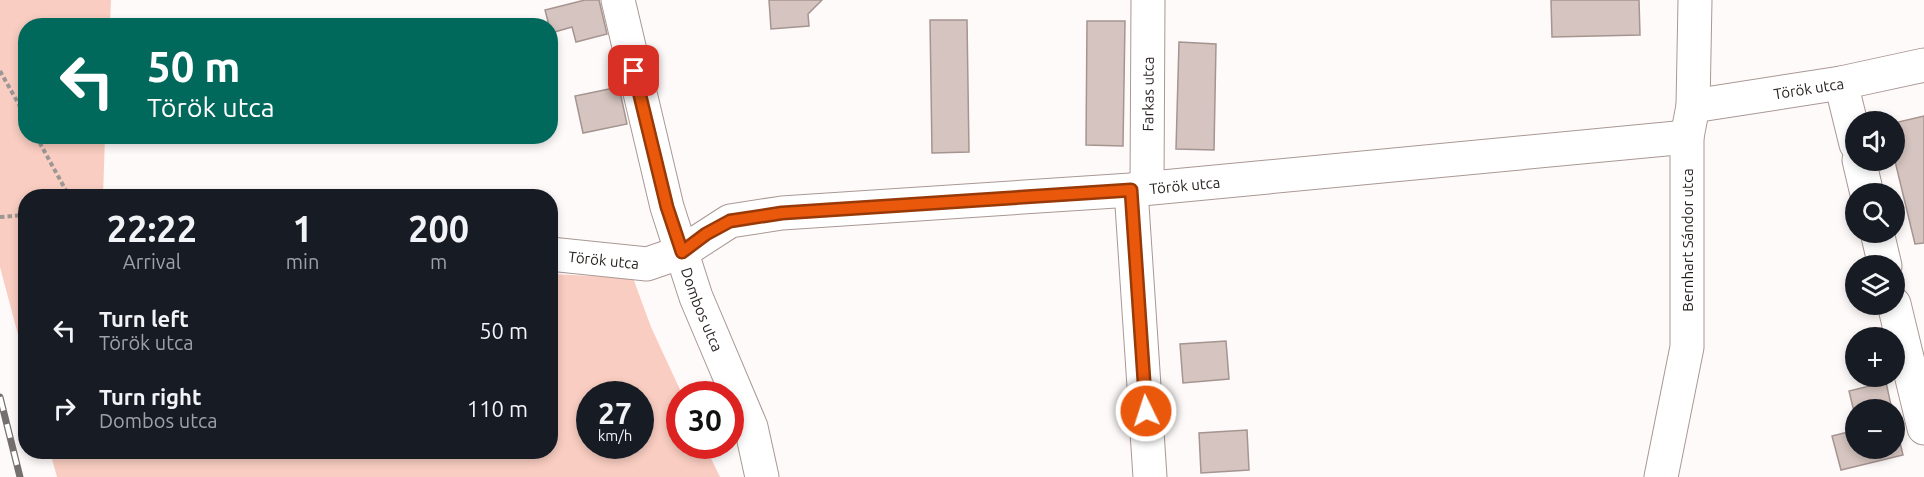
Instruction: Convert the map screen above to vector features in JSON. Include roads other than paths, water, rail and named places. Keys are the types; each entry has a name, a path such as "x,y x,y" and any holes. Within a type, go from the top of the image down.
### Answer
{"street":[{"name":"Dombos utca","path":"618,0 667,207 696,297 751,427 762,477"},
{"name":"Farkas utca","path":"1148,0 1139,188 1150,477"},
{"name":"Bernhart Sándor utca","path":"1661,477 1688,347 1690,122 1695,0"},
{"name":"Török utca","path":"558,255 647,264 682,252 706,234 730,221 782,213 1139,188 1690,122 1841,83 1924,65"},
{"path":"1841,83 1848,111"},
{"path":"1897,315 1924,428"}],"railway":[{"path":"0,397 20,477"}]}
